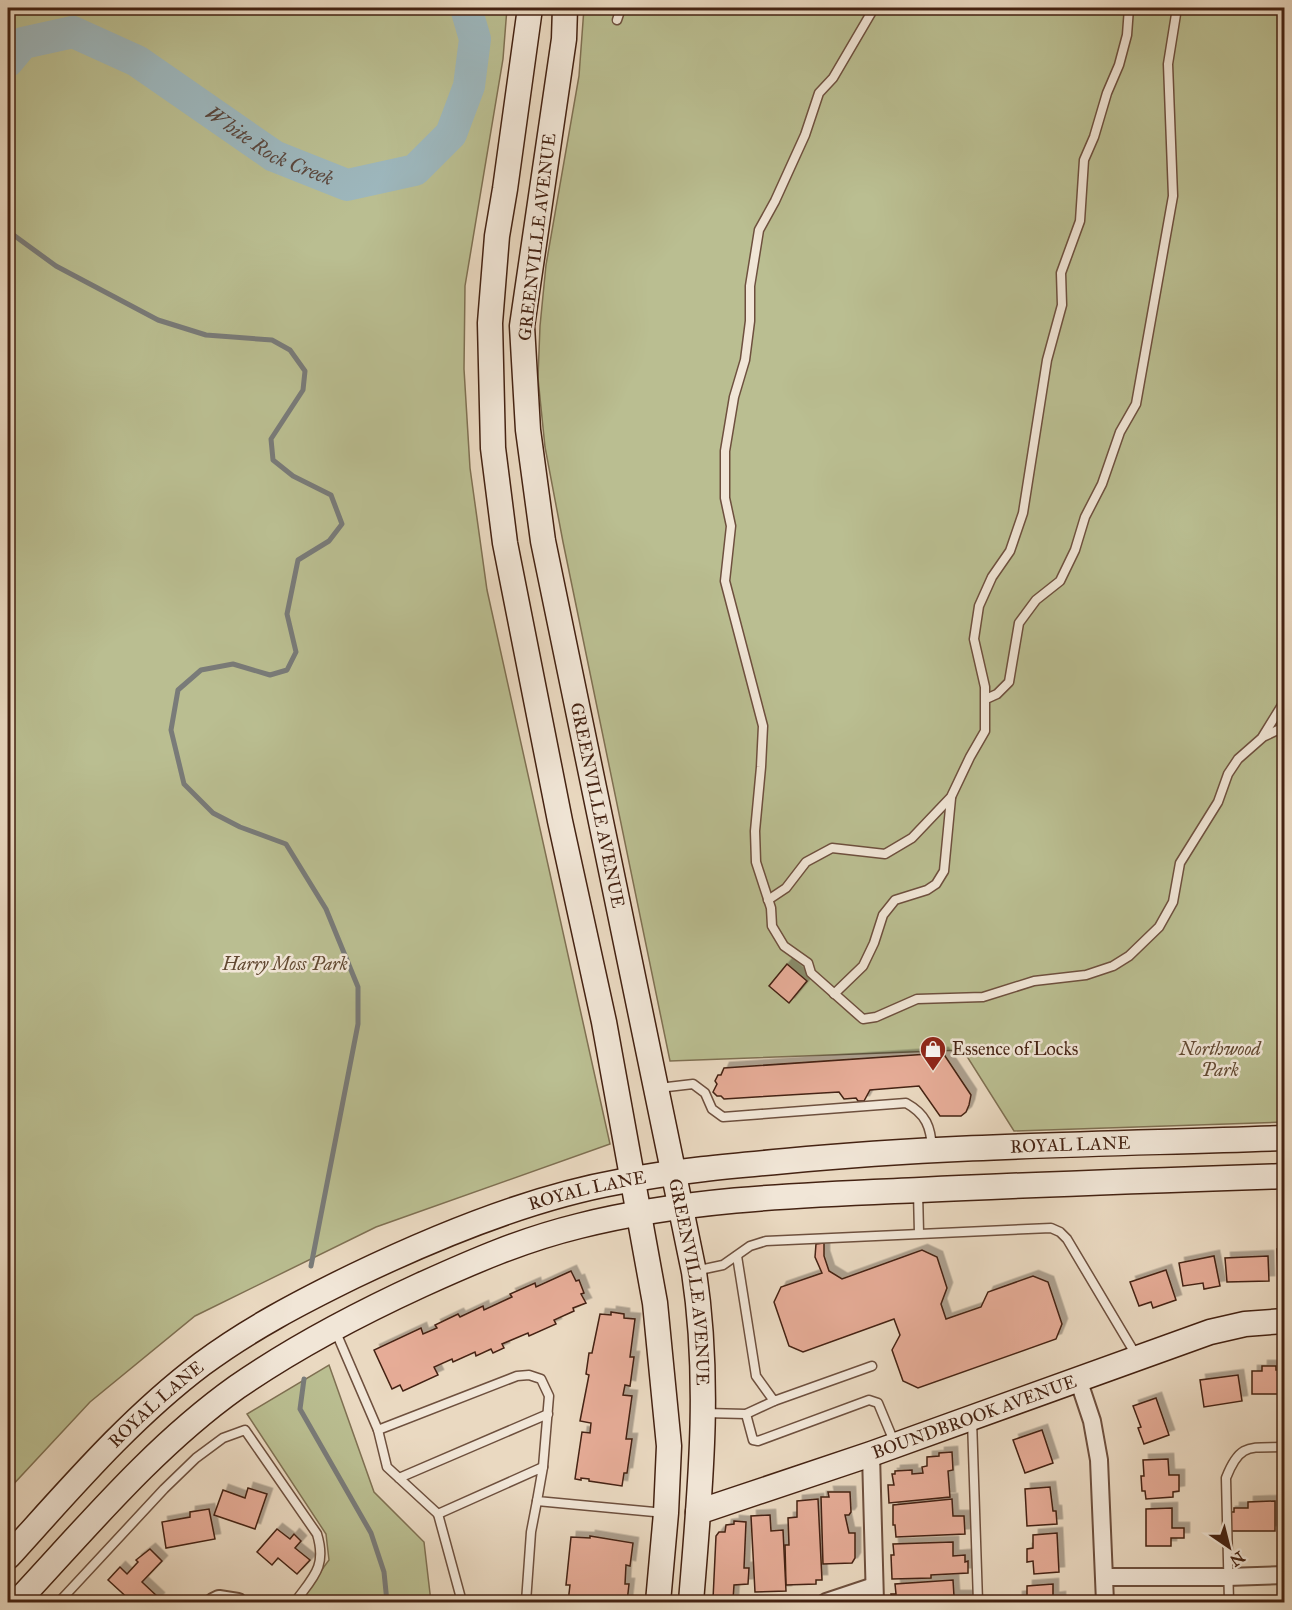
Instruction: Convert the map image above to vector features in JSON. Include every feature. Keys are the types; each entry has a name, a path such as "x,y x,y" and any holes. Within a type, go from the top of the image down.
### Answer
{"main road":[{"name":"GREENVILLE AVENUE","path":"530,8 497,236 490,323 494,448 505,543 560,821 604,1022 655,1303 669,1446 658,1602"},
{"name":"GREENVILLE AVENUE","path":"565,8 564,39 522,326 528,430 543,541 657,1088 701,1314 704,1413 691,1602"},
{"path":"560,821 599,814"},
{"name":"ROYAL LANE","path":"8,1557 128,1428 164,1394 203,1364 249,1332 317,1294 394,1257 458,1230 559,1197 616,1182 674,1173 850,1155 932,1150 1284,1138"},
{"name":"ROYAL LANE","path":"17,1602 169,1443 236,1388 302,1346 373,1307 492,1253 581,1225 680,1207 774,1197 1284,1176"},
{"path":"317,1294 334,1328"},
{"name":"BOUNDBROOK AVENUE","path":"698,1512 871,1454 1210,1332 1245,1324 1284,1321"}],"street":[{"path":"1078,1379 1092,1422 1099,1460 1105,1602"},
{"path":"826,1602 874,1594 871,1454"},
{"name":"BOUNDBROOK AVENUE","path":"666,1513 698,1512"},
{"path":"1105,1577 1284,1575"},
{"path":"213,1602 219,1599 238,1602"}],"lane":[{"path":"617,20 621,8"},
{"path":"874,8 833,78 819,93 805,135 759,230 750,286 750,321 745,360 734,397 725,451 725,498 731,526 725,580 763,726 755,831 756,862 771,908 772,926 784,946 808,963 811,973 863,1019 898,1009 917,999 983,997 1034,981 1086,975 1113,966 1129,956 1159,927 1173,902 1180,863 1218,802 1228,774 1238,759 1263,737 1284,727"},
{"path":"768,900 786,888 806,862 832,848 885,854 912,838 951,797 985,731 985,687 974,639 979,606 992,577 1010,551 1023,513 1047,360 1062,305 1061,273 1080,221 1084,160 1119,65 1127,35 1129,8"},
{"path":"986,699 997,694 1009,682 1019,622 1036,600 1060,581 1075,550 1085,517 1102,484 1120,432 1136,404 1173,196 1168,64 1177,8"},
{"path":"1263,737 1284,702"},
{"path":"834,994 863,966 874,943 883,915 895,900 927,890 936,884 944,871 951,797"},
{"path":"657,1088 693,1084 705,1093 712,1109 723,1117 906,1103 919,1111 931,1132 932,1150"},
{"path":"918,1190 919,1233"},
{"path":"694,1272 723,1265 750,1246 766,1241 1052,1228 1067,1239 1138,1358"},
{"path":"737,1256 756,1376 774,1401"},
{"path":"334,1328 378,1430 387,1467 438,1514 462,1602"},
{"path":"704,1413 746,1414 774,1401 872,1366"},
{"path":"378,1430 518,1376 529,1375 541,1379 549,1396 548,1414 543,1467 531,1532 526,1602"},
{"path":"746,1414 753,1440 758,1441 869,1400 878,1403 895,1445"},
{"path":"399,1478 548,1414"},
{"path":"972,1416 978,1602"},
{"path":"59,1602 164,1489 196,1458 223,1438 245,1430 317,1534 322,1551 319,1567 295,1602"},
{"path":"1229,1602 1226,1478 1233,1460 1246,1448 1284,1447"},
{"path":"438,1514 543,1467"},
{"path":"537,1501 666,1513"}],"green space":[{"name":"Harry Moss Park","path":"8,8 507,8 503,59 465,286 464,369 470,468 487,590 610,1144 376,1227 195,1316 90,1402 8,1490"},
{"name":"Northwood Park","path":"584,8 1284,8 1284,1122 1014,1131 963,1050 670,1061 563,542 545,447 538,378 546,265 579,76"},
{"path":"329,1365 374,1492 424,1542 431,1602 298,1602 329,1560 326,1534 247,1414"}],"building":[{"path":"787,964 807,981 789,1003 769,986"},
{"path":"943,1053 971,1095 966,1112 961,1116 940,1116 919,1086 870,1090 864,1101 858,1101 856,1098 844,1099 839,1092 724,1099 713,1092 717,1084 715,1081 724,1068"},
{"path":"824,1243 824,1256 829,1271 842,1279 922,1250 937,1257 947,1288 941,1304 946,1319 981,1307 988,1292 1033,1276 1048,1282 1062,1324 1056,1339 918,1388 903,1381 892,1350 900,1335 894,1319 803,1352 789,1346 774,1302 781,1287 822,1273 815,1257 816,1244"},
{"path":"1277,1249 1284,1249 1284,1274 1278,1274"},
{"path":"1214,1256 1220,1286 1204,1289 1203,1283 1183,1286 1179,1263"},
{"path":"1268,1256 1269,1281 1227,1282 1225,1258"},
{"path":"1166,1270 1176,1300 1153,1308 1151,1302 1139,1306 1130,1282"},
{"path":"571,1271 576,1281 579,1280 584,1293 581,1294 586,1303 554,1320 556,1324 529,1336 528,1333 502,1344 504,1348 493,1353 491,1349 476,1356 475,1352 453,1362 452,1359 434,1367 438,1375 403,1391 400,1385 392,1389 374,1350 421,1328 423,1334 437,1328 435,1325 458,1314 460,1317 483,1306 484,1310 512,1297 510,1294 535,1283 536,1287"},
{"path":"611,1312 624,1314 624,1318 635,1319 630,1357 634,1357 630,1386 625,1385 623,1395 632,1396 626,1439 632,1439 627,1473 624,1473 622,1486 589,1481 589,1479 575,1479 582,1432 590,1433 591,1423 580,1421 589,1375 586,1374 589,1353 592,1353 600,1314 611,1315"},
{"path":"1262,1366 1276,1366 1276,1370 1284,1370 1284,1394 1252,1394 1252,1371 1262,1371"},
{"path":"1238,1375 1242,1401 1204,1407 1200,1380"},
{"path":"1156,1398 1169,1435 1144,1444 1138,1428 1141,1427 1133,1406"},
{"path":"1042,1430 1053,1463 1025,1473 1013,1440"},
{"path":"952,1452 953,1470 948,1471 950,1497 889,1503 888,1485 894,1485 892,1474 895,1474 895,1471 912,1470 912,1474 923,1473 922,1467 927,1466 927,1457"},
{"path":"1168,1459 1169,1475 1179,1475 1179,1491 1173,1492 1173,1497 1146,1499 1145,1491 1142,1491 1143,1460"},
{"path":"1050,1487 1057,1524 1027,1526 1025,1489"},
{"path":"248,1488 267,1494 255,1529 214,1515 223,1490 245,1498"},
{"path":"828,1492 850,1492 851,1512 845,1515 849,1533 855,1533 855,1558 852,1563 823,1564 821,1497 829,1497"},
{"path":"818,1499 822,1580 816,1580 816,1584 786,1585 785,1545 789,1545 788,1518 797,1517 797,1501"},
{"path":"952,1499 953,1516 964,1516 965,1534 896,1537 895,1525 893,1525 893,1505"},
{"path":"1275,1501 1275,1531 1230,1531 1230,1512 1234,1512 1234,1508 1248,1508 1248,1502"},
{"path":"1172,1508 1172,1528 1184,1528 1184,1538 1171,1538 1171,1546 1146,1546 1146,1509"},
{"path":"209,1509 215,1539 166,1548 162,1522 190,1517 190,1512"},
{"path":"770,1515 771,1531 783,1530 786,1591 755,1592 751,1516"},
{"path":"734,1521 746,1522 744,1568 749,1568 748,1584 734,1585 733,1600 713,1599 716,1536 719,1532 725,1532 726,1525 734,1524"},
{"path":"277,1529 290,1539 294,1534 301,1541 295,1548 310,1560 297,1574 278,1558 272,1565 257,1552"},
{"path":"1057,1533 1059,1572 1034,1574 1033,1561 1027,1562 1027,1549 1033,1548 1033,1535"},
{"path":"590,1536 633,1543 630,1566 626,1565 625,1584 629,1584 627,1602 568,1602 570,1585 566,1585 571,1537 590,1538"},
{"path":"953,1542 953,1556 965,1555 965,1562 968,1561 968,1573 931,1575 931,1578 892,1579 893,1544"},
{"path":"150,1549 162,1561 142,1582 159,1598 155,1602 132,1602 108,1580 120,1567 127,1574 138,1562 136,1560"},
{"path":"953,1580 954,1596 969,1596 969,1602 892,1602 891,1594 896,1594 895,1584"},
{"path":"1053,1584 1053,1598 1060,1597 1060,1602 1017,1602 1017,1597 1027,1596 1027,1586"}],"waterway":[{"name":"White Rock Creek","path":"8,61 23,43 73,32 137,61 274,156 347,185 415,170 451,134 469,86 475,39 466,8"},
{"path":"8,231 56,266 158,320 206,335 272,340 290,350 305,371 303,390 271,439 273,460 293,476 331,495 342,524 329,541 298,560 287,614 296,652 287,670 270,675 233,664 201,670 178,690 171,730 184,784 213,813 240,827 286,844 326,909 358,987 358,1024 311,1266"},
{"path":"304,1379 300,1409 371,1533 384,1572 387,1602"}],"place":[{"name":"Essence of Locks","path":"933,1072"}]}
